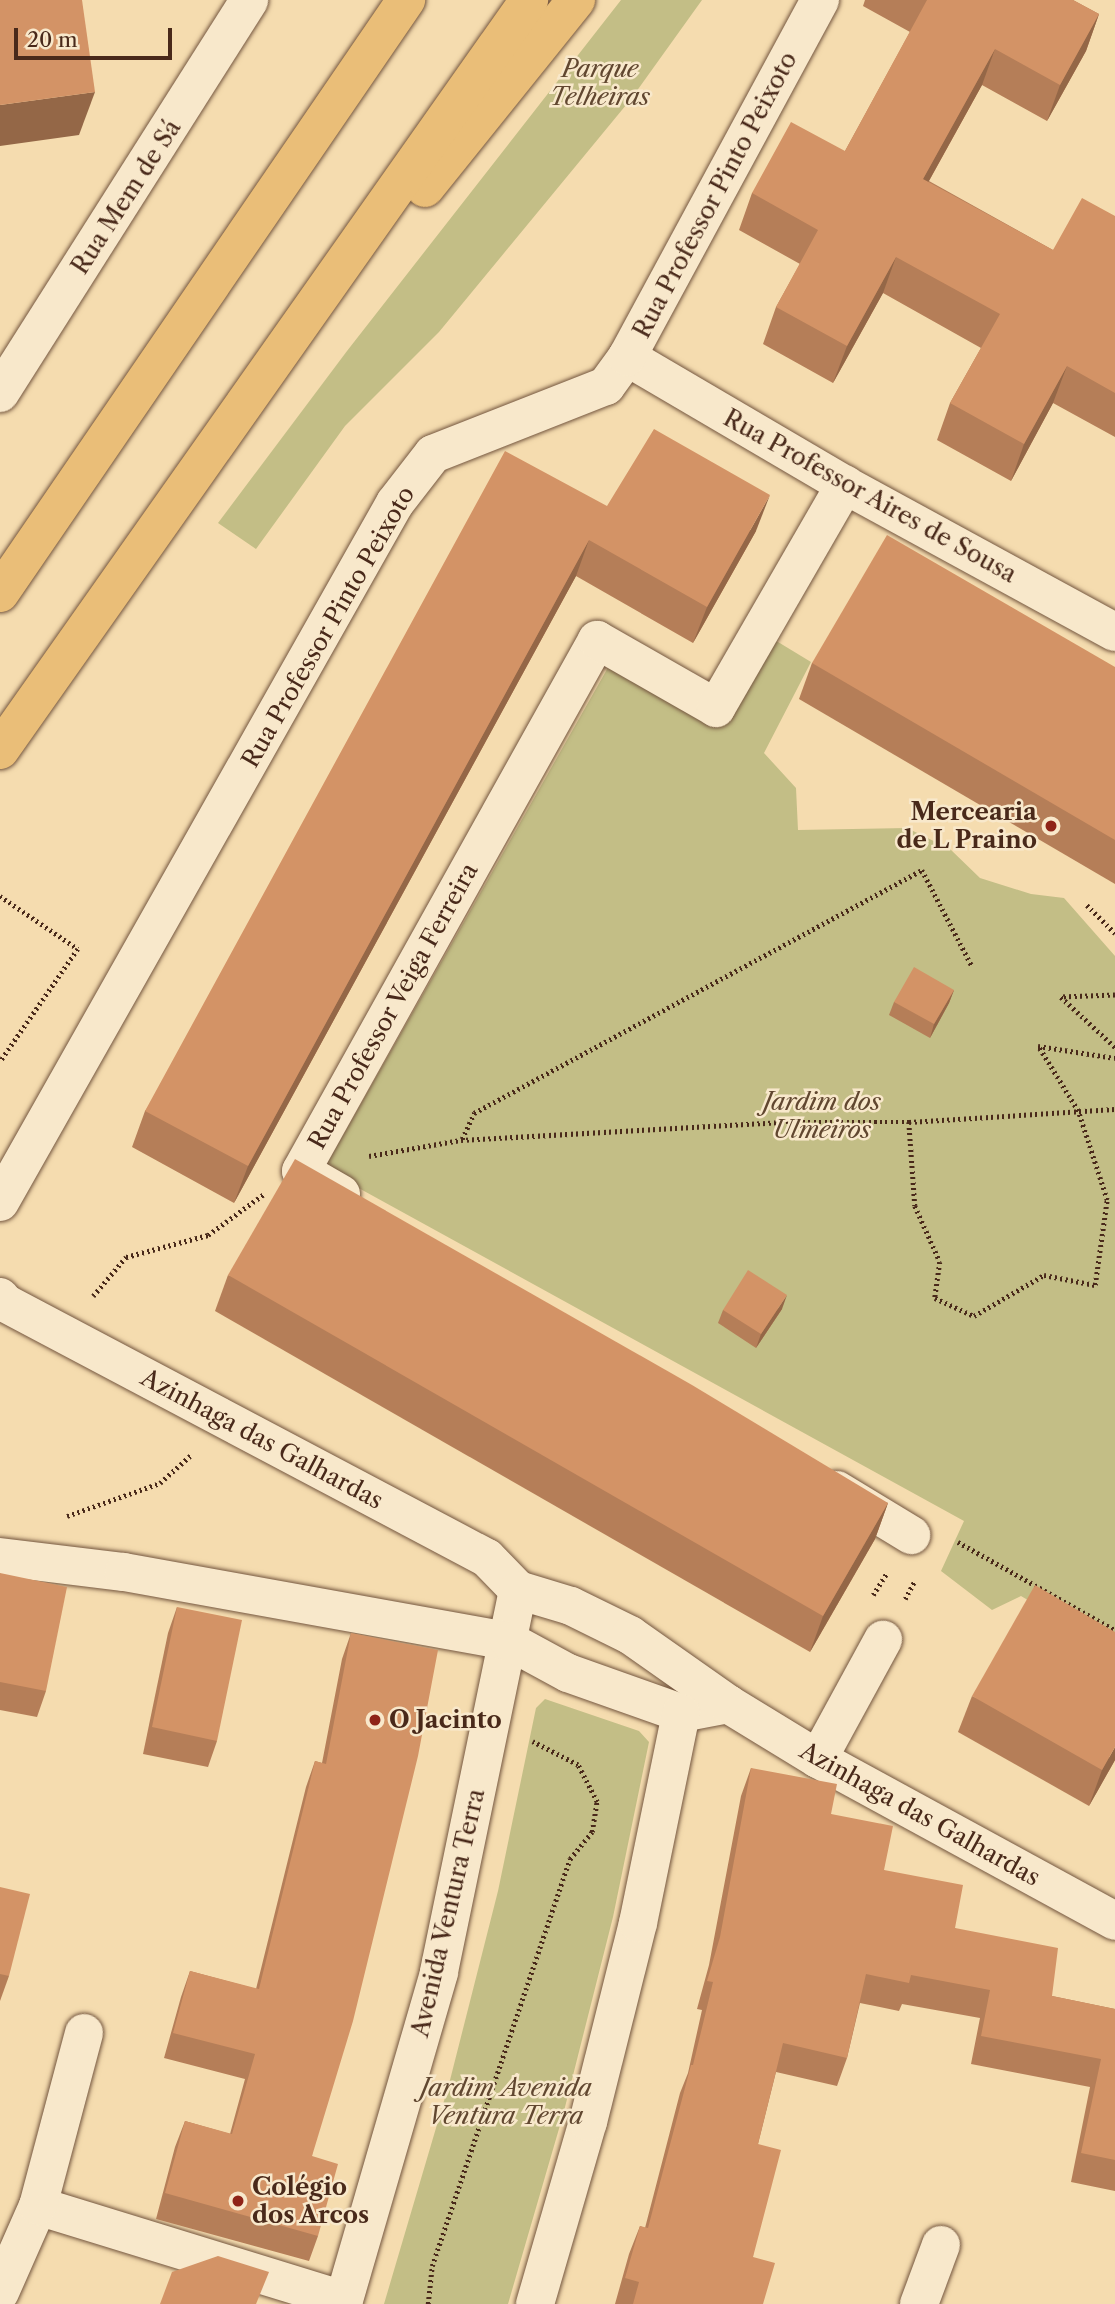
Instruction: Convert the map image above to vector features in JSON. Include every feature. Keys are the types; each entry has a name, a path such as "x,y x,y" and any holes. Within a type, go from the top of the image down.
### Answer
{"highway":[{"path":"0,593 405,0"},
{"path":"0,750 529,0"},
{"path":"184,490 576,0"}],"street":[{"name":"Rua Mem de Sá","path":"0,393 220,50 249,0"},
{"name":"Rua Professor Pinto Peixoto","path":"0,1202 395,503 433,454 606,386 627,356 820,0"},
{"name":"Rua Professor Aires de Sousa","path":"627,356 845,485 1115,632"},
{"name":"Rua Professor Veiga Ferreira","path":"373,1214 302,1171 597,640 716,708 845,485"},
{"name":"Azinhaga das Galhardas","path":"0,1297 5,1303 487,1558 518,1590 571,1606 630,1635 728,1704 818,1759 1115,1921"},
{"path":"804,1471 911,1535"},
{"path":"0,1557 124,1572 509,1641 568,1673 681,1713 728,1704"},
{"path":"509,1641 518,1590"},
{"path":"818,1759 883,1640"},
{"name":"Avenida Ventura Terra","path":"343,2302 439,1973 488,1730 509,1641"},
{"path":"534,2304 588,2122 638,1923 681,1713"},
{"path":"0,2292 38,2206 84,2033"},
{"path":"38,2206 343,2302"},
{"path":"919,2304 941,2245"}],"path":[{"path":"461,1140 474,1113 922,870 972,966"},
{"path":"0,896 78,949 0,1062"},
{"path":"1087,905 1115,933"},
{"path":"1115,995 1061,997 1115,1047"},
{"path":"909,1122 915,1206 940,1262 935,1298 974,1316 1044,1276 1095,1286 1107,1200 1078,1111 1038,1046 1115,1058"},
{"path":"62,1333 126,1257 208,1235 253,1201 302,1171 461,1140 781,1122 909,1122 1115,1109"},
{"path":"57,1520 160,1483 200,1448"},
{"path":"953,1539 1115,1630"},
{"path":"883,1640 915,1580"},
{"path":"428,2304 436,2253 570,1859 592,1832 597,1802 578,1765 518,1735 488,1730"}],"green space":[{"name":"Parque Telheiras","path":"621,0 702,0 631,99 439,332 345,426 256,549 218,523 347,351"},
{"name":"Jardim dos Ulmeiros","path":"750,625 811,662 764,753 796,788 798,830 907,828 950,849 980,878 1031,894 1064,898 1115,956 1115,1652 1021,1596 992,1610 941,1571 964,1521 324,1169 610,664 695,712"},
{"name":"Jardim Avenida Ventura Terra","path":"545,1699 639,1731 649,1742 613,1917 563,2115 508,2304 384,2304 449,2084 498,1891 536,1708"}],"building":[{"path":"0,0 82,0 95,92 0,105"},
{"path":"927,0 1073,0 1099,14 1060,85 995,49 923,179 1053,250 1082,198 1115,216 1115,393 1067,366 1024,444 950,403 1000,314 896,257 847,346 776,307 818,230 752,193 791,122 845,151"},
{"path":"654,429 770,495 707,607 589,540 248,1166 145,1111 505,451 607,506"},
{"path":"887,535 1115,667 1115,840 812,663"},
{"path":"914,967 954,990 934,1024 894,1002"},
{"path":"295,1159 692,1385 888,1503 823,1616 228,1275"},
{"path":"748,1270 787,1295 761,1334 723,1310"},
{"path":"0,1573 67,1587 46,1691 0,1682"},
{"path":"1035,1585 1115,1632 1115,1747 1102,1770 972,1696"},
{"path":"177,1607 242,1620 217,1741 152,1727"},
{"path":"351,1633 438,1650 418,1756 353,2021 312,2156 338,2164 318,2236 165,2193 185,2121 232,2134 255,2054 173,2033 190,1971 259,1989 315,1761 326,1764"},
{"path":"751,1768 837,1784 831,1814 893,1826 884,1870 963,1885 955,1928 1058,1948 1052,1996 1115,2009 1115,2160 1081,2153 1101,2059 981,2036 990,1990 911,1975 909,1983 866,1974 847,2058 783,2043 758,2144 781,2150 753,2257 775,2263 763,2304 633,2304 639,2282 625,2278 640,2226 648,2228 693,2065 713,1982 707,1981 720,1937"},
{"path":"0,1887 30,1894 9,1976 0,1974"},
{"path":"218,2256 269,2272 256,2304 160,2304 172,2272"}],"place":[{"name":"Mercearia de L Praino","path":"1051,826"},
{"name":"O Jacinto","path":"375,1720"},
{"name":"Colégio dos Arcos","path":"238,2201"}]}
